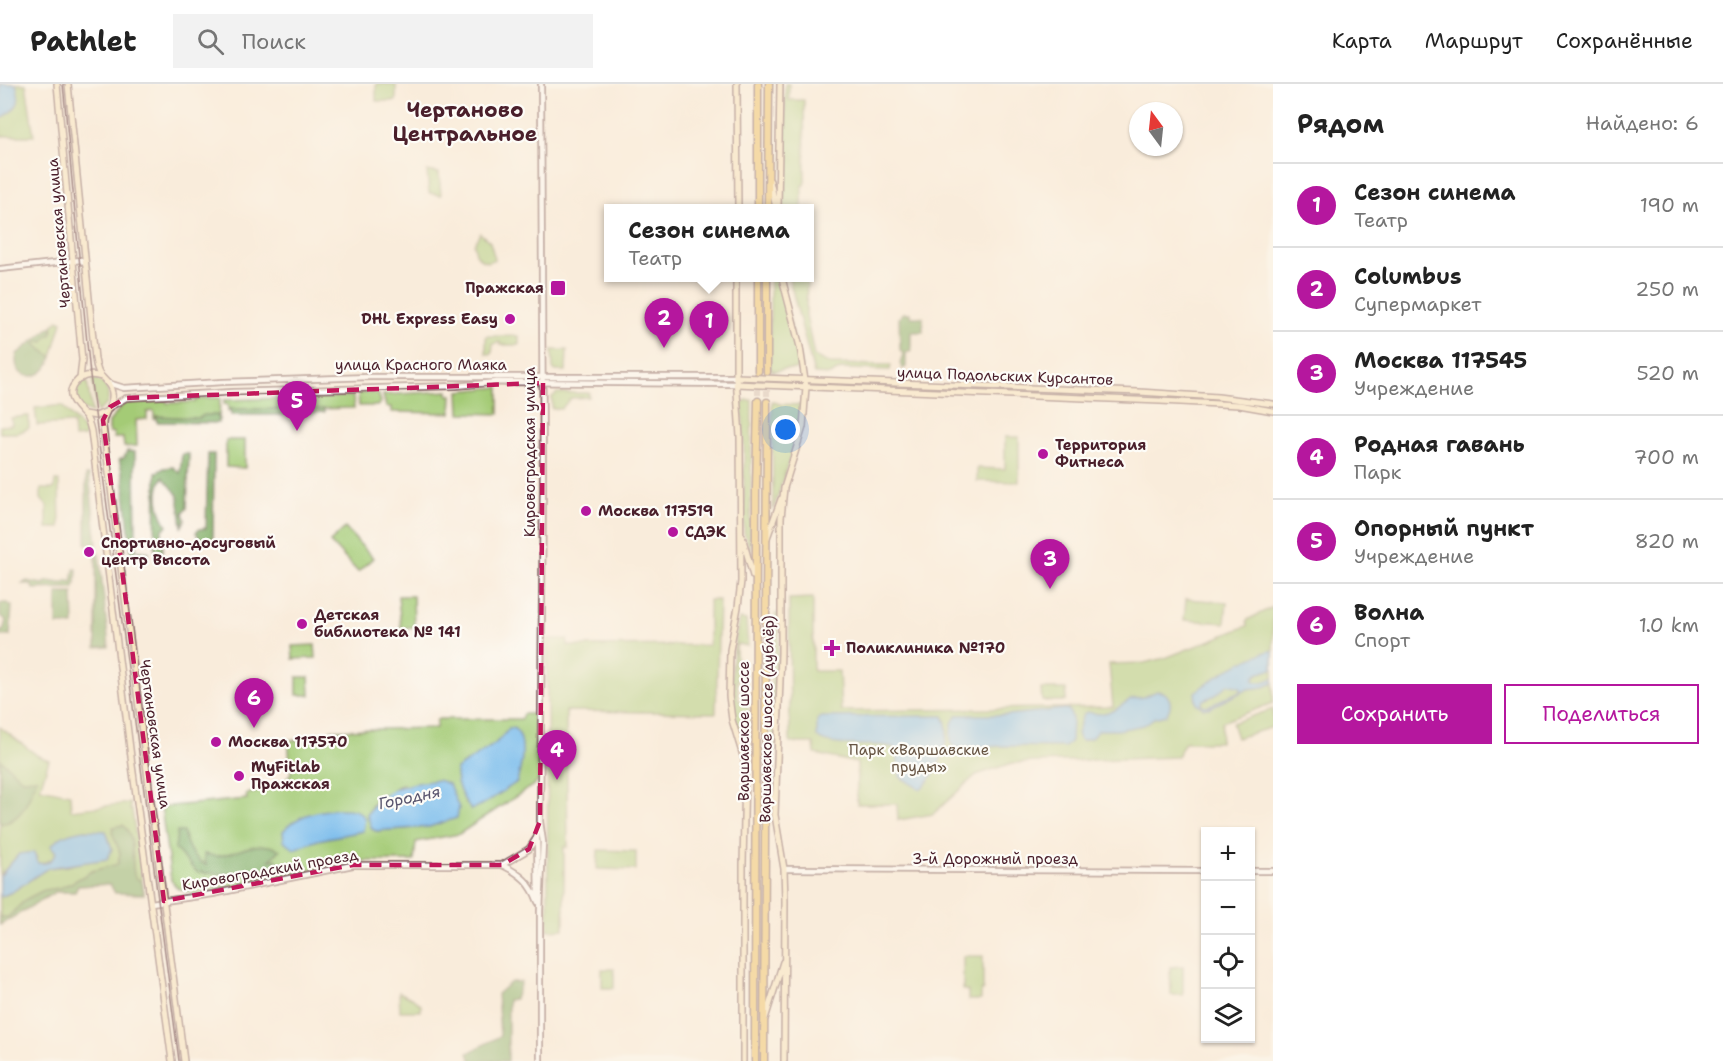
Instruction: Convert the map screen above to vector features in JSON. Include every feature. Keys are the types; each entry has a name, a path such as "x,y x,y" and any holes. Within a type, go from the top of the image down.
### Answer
{"main road":[{"name":"Чертановская улица","path":"57,84 82,357 80,379 75,384 71,395 75,406 84,414 91,431 172,1061"},
{"name":"Чертановская улица","path":"68,84 94,359 101,377"},
{"path":"737,84 738,204"},
{"path":"758,84 758,204"},
{"path":"768,204 769,84"},
{"path":"777,204 780,84"},
{"path":"768,169 776,204"},
{"path":"72,244 77,248 84,244"},
{"path":"736,282 736,384"},
{"path":"758,282 758,371"},
{"path":"767,282 767,372"},
{"path":"783,282 801,347 806,380"},
{"path":"80,379 88,375 101,377 108,382"},
{"name":"улица Подольских Курсантов","path":"736,377 1148,393 1218,397 1273,404"},
{"name":"Варшавское шоссе (дублёр)","path":"784,1061 783,869 775,815 781,653 781,518 784,488 803,427 806,380"},
{"name":"Чертановская улица","path":"108,382 112,392 103,426 184,1061"},
{"name":"улица Подольских Курсантов","path":"736,384 1160,400 1239,405 1273,411"},
{"name":"Варшавское шоссе (дублёр)","path":"736,384 740,437 741,581 730,650 729,696 732,720 744,759 745,770 742,865 743,1061"},
{"name":"Варшавское шоссе","path":"754,1061 758,401"},
{"name":"Варшавское шоссе","path":"764,1061 767,402"},
{"path":"84,414 96,416 108,409"},
{"path":"767,540 784,488"},
{"path":"740,522 753,570 756,601"},
{"path":"765,768 775,815"},
{"path":"153,918 161,913 166,917"},
{"path":"764,1021 785,955"}],"street":[{"name":"Кировоградская улица","path":"540,911 538,902 542,858 540,821 543,383 541,84"},
{"path":"0,269 73,261 83,261 86,264"},
{"name":"улица Красного Маяка","path":"108,382 124,388 316,378 736,377"},
{"name":"улица Красного Маяка","path":"108,409 126,398 365,387 456,386 497,382 736,384"},
{"name":"Кировоградская улица","path":"540,821 537,837 540,911 540,1061"},
{"path":"502,866 529,849 537,837"},
{"path":"529,849 537,852 542,858"},
{"path":"516,872 513,862 517,858"},
{"name":"Кировоградский проезд","path":"151,903 213,894 353,865 502,866"},
{"path":"502,866 516,872 528,882 538,902"},
{"name":"3-й Дорожный проезд","path":"783,869 934,872 1201,871"},
{"path":"1255,871 1273,871"},
{"path":"528,882 539,880"}],"highlighted area":[{"path":"543,383 540,821 529,849 502,865 353,865 164,901 103,420 110,407 126,398"}],"green space":[{"path":"0,84 26,84 34,136 0,136"},
{"path":"376,84 396,84 396,101 376,101"},
{"path":"785,84 789,84 789,100 804,100 805,185 802,185 802,204 784,204"},
{"path":"427,171 439,173 441,195 429,193"},
{"path":"480,233 490,242 495,259 488,262 481,260 476,254 474,244"},
{"path":"770,282 779,282 802,369 771,372 774,370 770,369"},
{"path":"790,282 807,282 806,315 814,356 830,364 891,365 890,370 841,369 830,375 814,374"},
{"path":"903,313 910,313 911,317 923,317 923,332 911,332 911,350 906,353 906,367 902,369 900,363 903,354 900,350 899,318"},
{"path":"58,320 62,322 52,357 34,344 53,332 52,326"},
{"path":"52,326 51,335 47,336 44,342 37,341 35,344 52,357 48,366 36,375 23,374 18,370 17,354"},
{"path":"486,336 519,336 519,345 500,345 500,342 493,344 492,354 486,354"},
{"path":"552,350 567,350 566,371 553,369"},
{"path":"92,378 104,384 108,395 107,404 97,412"},
{"path":"87,379 92,413 79,408 74,397 76,386"},
{"path":"499,387 499,414 460,413 459,391"},
{"path":"448,391 448,395 452,395 451,413 392,412 392,407 386,407 383,395"},
{"path":"358,393 378,393 381,402 377,406 359,406"},
{"path":"557,393 589,393 589,397 571,398 561,409 552,409 552,397"},
{"path":"353,396 354,408 228,411 228,405 224,404 224,400"},
{"path":"203,398 220,398 219,420 154,419 154,411 147,412 147,419 136,420 137,446 124,447 123,438 114,438 114,433 109,433 109,422 124,403 166,400 167,403 195,402"},
{"path":"752,400 750,553 744,532 742,403"},
{"path":"772,401 780,404 802,405 799,428 773,512"},
{"path":"62,406 85,431 85,437 74,438 73,423 37,425 35,408"},
{"path":"231,409 324,409 324,412 303,415 231,415"},
{"path":"204,415 218,415 218,423 157,422 156,416 199,418"},
{"path":"29,416 29,428 18,433 0,433 0,426 12,425 11,418"},
{"path":"1005,437 1019,437 1019,482 977,481 977,468 1005,469"},
{"path":"226,440 245,440 245,468 226,467"},
{"path":"127,451 135,452 136,551 149,552 147,557 132,559 123,475 119,460 124,458"},
{"path":"182,454 189,454 187,508 183,513 185,520 182,526 178,495 163,477 158,501 167,525 162,531 163,552 155,551 156,473 164,468 173,467 180,473"},
{"path":"208,454 214,454 213,541 200,540 196,532 206,528"},
{"path":"86,475 89,475 97,544 86,544"},
{"path":"55,481 59,481 60,528 47,528 47,506 41,499 41,489 54,489"},
{"path":"345,528 373,558 358,572 330,542"},
{"path":"96,553 99,553 109,647 96,648"},
{"path":"74,569 77,569 74,588 33,589 31,584 21,584 27,581 43,584 48,581 62,583 68,580 72,582"},
{"path":"57,593 73,593 74,625 57,625"},
{"path":"398,596 413,596 414,627 401,628"},
{"name":"Парк «Варшавские пруды»","path":"813,598 813,671 839,671 841,711 1113,707 1109,664 1144,663 1165,658 1247,626 1247,620 1273,607 1273,703 1222,722 1220,742 1185,742 1177,757 1012,763 976,775 933,814 898,820 897,804 857,804 857,763 815,754 814,743 790,743 789,599"},
{"path":"1186,599 1227,602 1225,623 1184,620"},
{"path":"709,600 719,600 716,713 566,711 568,847 564,847 564,929 548,930 547,639 567,639 568,646 709,645"},
{"path":"0,603 12,606 10,636 0,636 6,620 0,616"},
{"path":"779,613 777,716 772,788 771,678 774,664 775,614"},
{"path":"739,619 746,620 748,646 737,644 736,649 738,699 749,709 749,745 744,747 734,714 731,690 733,654"},
{"path":"315,645 316,658 293,659 292,646"},
{"path":"297,677 309,677 310,695 297,695"},
{"path":"1041,689 1066,689 1066,701 1042,701"},
{"path":"1273,709 1273,727 1237,738 1232,723"},
{"path":"523,714 537,714 538,782 459,834 416,842 414,861 353,861 195,894 177,888 171,880 161,807 247,799 246,794 279,787 291,773 288,740 331,739 331,730 436,728 437,719 521,719","holes":["509,729 517,782 466,804 458,784 459,767 495,744","402,784 456,818 429,827 376,831 372,829 367,815 373,803"]},
{"path":"0,727 38,756 49,760 40,788 70,794 71,810 130,803 144,894 115,893 110,884 78,886 75,892 55,892 0,925 0,897 12,892 48,868 69,866 112,849 106,831 77,832 63,836 51,846 56,852 54,858 41,864 37,863 37,856 19,854 0,875"},
{"path":"0,759 22,779 37,778 25,807 14,818 0,824"},
{"path":"123,825 132,843 135,877 142,882 144,894 115,893 110,884 78,886 75,892 55,892 0,925 0,917 8,917 26,899 44,890 59,888 92,871 118,864 120,853 112,832 113,827"},
{"path":"177,832 183,832 191,852 206,865 204,854 218,856 264,845 280,850 270,860 276,859 279,865 257,872 222,874 197,872 175,849"},
{"path":"598,850 636,851 636,870 597,869"},
{"path":"963,956 983,956 981,1000 968,1000 968,991 963,990"},
{"path":"1183,966 1183,995 1171,995 1170,967"},
{"path":"602,969 614,969 614,988 602,988"},
{"path":"511,982 521,982 515,999 508,1000 508,1061 471,1061 468,1053 500,1036 497,994"},
{"path":"399,992 421,1005 421,1011 400,1011"}],"water":[{"path":"0,84 16,84 19,96 15,107 3,118 0,118"},
{"path":"1273,650 1273,669 1257,674 1253,679 1256,682 1263,682 1273,678 1273,683 1248,689 1209,708 1203,708 1196,703 1195,692 1213,679 1251,658","holes":["1228,684 1240,687 1242,690 1208,706 1201,705 1203,700 1216,695"]},
{"path":"1157,691 1165,693 1170,701 1166,715 1154,718 1144,725 1118,730 1099,730 1091,738 1082,741 1079,739 1077,733 1086,712 1099,714 1113,711 1131,699 1144,697"},
{"path":"1069,710 1072,718 1071,741 1065,747 955,748 951,744 952,725 957,715 1008,715"},
{"path":"943,716 947,734 942,755 933,775 920,789 900,777 897,753 893,747 833,743 817,737 817,720 821,717"},
{"path":"513,728 518,732 522,745 517,782 471,810 460,791 456,769 495,744 509,729"},
{"name":"Городня","path":"438,780 449,784 459,808 457,818 429,827 376,831 372,829 367,815 373,805 388,792 406,785"},
{"path":"350,809 360,813 365,819 363,831 318,840 294,849 284,841 283,831 294,821 314,813"},
{"path":"85,830 106,831 112,849 107,859 48,868 12,892 0,897 0,876 19,854 34,852 38,863 47,863 55,855 56,852 51,846 58,839"}],"tunnel":[{"path":"758,380 758,401"},
{"path":"767,381 767,402"}],"tram line":[{"path":"63,84 90,375 179,1061"}],"place":[{"name":"Пражская","path":"558,288"},
{"name":"DHL Express Easy","path":"510,319"},
{"name":"Columbus","path":"664,348"},
{"name":"Сезон синема","path":"709,351"},
{"name":"Опорный пункт","path":"297,431"},
{"name":"Территория Фитнеса","path":"1043,454"},
{"name":"Москва 117519","path":"586,511"},
{"name":"СДЭК","path":"673,532"},
{"name":"Спортивно-досуговый центр Высота","path":"89,552"},
{"name":"Москва 117545","path":"1050,589"},
{"name":"Детская библиотека № 141","path":"302,624"},
{"name":"Поликлиника №170","path":"832,648"},
{"name":"Волна","path":"254,728"},
{"name":"Москва 117570","path":"216,742"},
{"name":"MyFitlab Пражская","path":"239,776"},
{"name":"Родная гавань","path":"557,780"}],"district":[{"name":"Чертаново Центральное","path":"465,122"}]}
